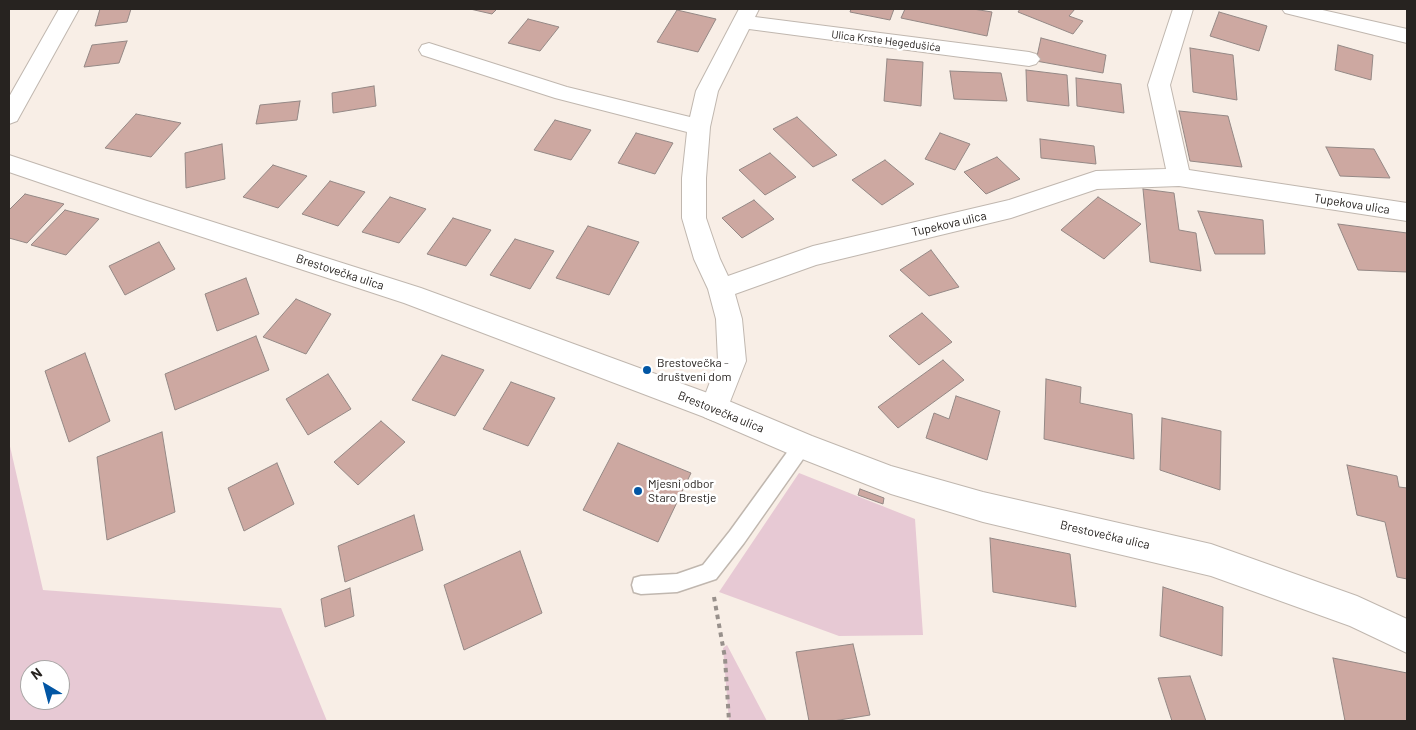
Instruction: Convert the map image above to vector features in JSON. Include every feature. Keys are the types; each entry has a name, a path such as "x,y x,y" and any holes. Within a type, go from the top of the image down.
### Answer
{"street":[{"path":"9,116 70,9"},
{"path":"1179,177 1159,84 1183,9"},
{"path":"1292,9 1407,36"},
{"name":"Ulica Krste Hegedušića","path":"714,408 732,361 728,319 721,290 707,259 694,218 694,178 699,127 707,91 746,15 1030,59"},
{"path":"429,50 563,93 699,127"},
{"name":"Brestovečka ulica","path":"9,163 412,296 714,408 802,446 891,480 983,506 1211,560 1356,612 1407,636"},
{"name":"Tupekova ulica","path":"721,290 813,256 1011,209 1096,180 1179,177 1407,212"}],"lane":[{"path":"641,585 677,583 709,572 737,537 802,446"}],"path":[{"path":"709,572 726,658 729,721"}],"shaded area":[{"path":"9,442 43,590 281,608 327,721 9,721"},
{"path":"799,473 915,519 923,635 839,636 719,592"},
{"path":"727,645 767,721 729,721 723,648"}],"building":[{"path":"100,9 131,9 127,22 95,26"},
{"path":"470,9 497,9 492,14"},
{"path":"851,9 894,9 890,20 850,12"},
{"path":"905,9 973,9 992,12 987,36 901,18"},
{"path":"1020,9 1075,9 1069,16 1083,21 1073,34 1018,12"},
{"path":"677,10 716,19 698,52 657,42"},
{"path":"1219,12 1267,26 1259,51 1210,36"},
{"path":"528,19 559,27 540,51 508,43"},
{"path":"1041,38 1106,55 1103,73 1036,61"},
{"path":"127,41 119,63 84,67 92,45"},
{"path":"1338,45 1373,55 1371,80 1335,70"},
{"path":"1190,48 1233,55 1237,100 1193,92"},
{"path":"887,59 923,62 921,106 884,101"},
{"path":"1026,70 1067,75 1069,106 1027,101"},
{"path":"950,71 1001,73 1007,101 954,99"},
{"path":"1076,78 1121,84 1124,113 1077,106"},
{"path":"374,86 376,106 333,113 332,93"},
{"path":"300,101 297,120 256,124 260,105"},
{"path":"1179,111 1228,116 1242,167 1190,161"},
{"path":"136,114 181,123 151,157 105,148"},
{"path":"797,117 837,155 813,167 773,129"},
{"path":"555,120 591,130 571,160 534,150"},
{"path":"636,133 673,143 655,174 618,163"},
{"path":"940,133 970,144 955,170 925,159"},
{"path":"1040,139 1094,146 1096,164 1041,158"},
{"path":"222,144 225,179 186,188 185,153"},
{"path":"1326,147 1374,149 1390,178 1340,176"},
{"path":"770,153 796,177 765,195 739,170"},
{"path":"997,157 1020,179 986,194 964,172"},
{"path":"885,160 914,184 882,205 852,180"},
{"path":"273,165 307,176 278,208 243,197"},
{"path":"330,181 365,192 338,226 302,214"},
{"path":"1143,189 1174,193 1179,230 1196,233 1201,271 1150,262"},
{"path":"25,194 64,204 27,243 9,238 9,210"},
{"path":"390,197 426,209 399,243 362,232"},
{"path":"1098,197 1141,224 1104,259 1061,230"},
{"path":"754,200 774,219 742,238 722,218"},
{"path":"65,210 99,219 66,255 31,245"},
{"path":"1198,211 1263,220 1265,254 1215,254"},
{"path":"453,218 491,230 466,266 427,254"},
{"path":"1338,224 1407,233 1407,272 1358,270"},
{"path":"588,226 639,242 609,295 556,278"},
{"path":"515,239 554,251 530,289 490,275"},
{"path":"159,242 175,269 125,295 109,266"},
{"path":"931,250 959,287 929,296 900,270"},
{"path":"246,278 259,314 217,331 205,294"},
{"path":"296,299 331,314 306,354 263,337"},
{"path":"922,313 952,342 919,365 889,336"},
{"path":"256,336 269,370 175,410 165,374"},
{"path":"85,353 110,421 69,442 45,371"},
{"path":"442,355 484,370 455,416 412,400"},
{"path":"943,360 964,380 898,428 878,407"},
{"path":"328,374 351,409 308,435 286,399"},
{"path":"1046,379 1081,387 1080,403 1132,414 1134,459 1044,439"},
{"path":"511,382 555,398 528,446 483,429"},
{"path":"956,396 1000,411 987,460 926,438 934,413 949,419"},
{"path":"1162,418 1221,431 1220,490 1160,470"},
{"path":"381,421 405,442 358,485 334,462"},
{"path":"162,432 175,512 107,540 97,457"},
{"name":"Mjesni odbor Staro Brestje","path":"618,443 691,473 658,542 583,510"},
{"path":"277,463 294,504 244,531 228,488"},
{"path":"1347,465 1397,476 1399,487 1407,488 1407,579 1397,577 1385,522 1357,515"},
{"path":"860,489 884,498 883,504 858,495"},
{"path":"414,515 423,550 345,582 338,546"},
{"path":"990,538 1070,554 1076,607 993,592"},
{"path":"520,551 542,613 464,650 444,585"},
{"path":"1163,587 1223,607 1222,656 1160,636"},
{"path":"350,588 354,616 325,627 321,599"},
{"path":"853,644 870,715 833,721 809,721 796,652"},
{"path":"1333,658 1407,673 1407,721 1345,721"},
{"path":"1190,676 1206,721 1172,721 1158,678"}],"place":[{"name":"Brestovečka - društveni dom","path":"647,370"},
{"name":"Mjesni odbor Staro Brestje","path":"638,491"}]}
